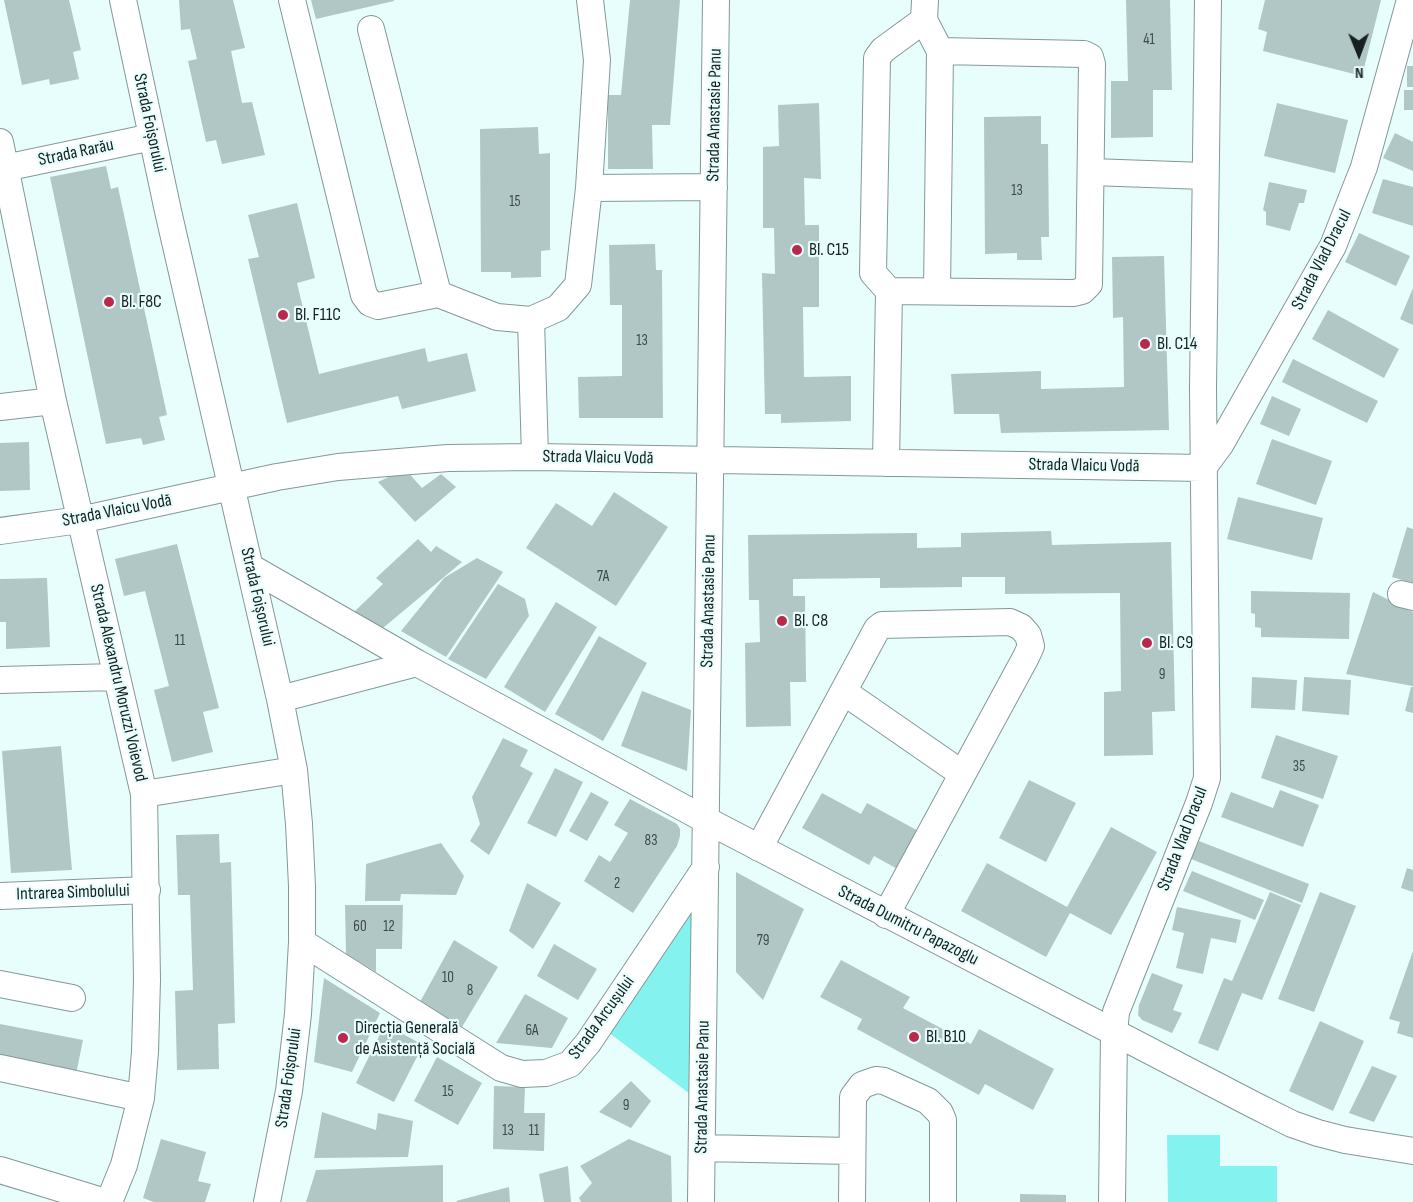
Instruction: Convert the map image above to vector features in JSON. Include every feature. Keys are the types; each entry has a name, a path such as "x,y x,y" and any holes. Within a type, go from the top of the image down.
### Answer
{"street":[{"name":"Strada Foișorului","path":"123,0 294,770 300,845 302,942 298,1014 289,1091 267,1202"},
{"path":"292,0 364,295 370,303 378,306 438,294 497,316 531,320 558,308 578,285 590,188 597,60 590,0"},
{"name":"Strada Anastasie Panu","path":"701,1202 716,0"},
{"name":"Strada Vlad Dracul","path":"1112,1202 1114,1032 1119,1000 1200,803 1207,778 1203,468 1204,176 1208,0"},
{"name":"Strada Vlad Dracul","path":"1203,468 1220,445 1334,246 1364,167 1410,0"},
{"path":"886,463 889,291 873,273 877,58 925,10 940,51 936,291"},
{"path":"371,29 438,294"},
{"path":"889,291 1074,293 1082,291 1089,284 1092,64 1090,57 1084,54 940,51"},
{"name":"Strada Rarău","path":"2,169 152,137"},
{"name":"Strada Alexandru Moruzzi Voievod","path":"0,142 2,169 53,401 144,794 147,992 141,1098 124,1165 107,1202"},
{"path":"1091,172 1204,176"},
{"path":"590,188 714,187"},
{"path":"531,320 535,457"},
{"path":"0,407 53,401"},
{"name":"Strada Vlaicu Vodă","path":"0,531 80,520 277,477 338,467 448,458 535,457 1203,468"},
{"name":"Strada Dumitru Papazoglu","path":"250,567 417,663 706,820 1292,1124 1345,1140 1413,1151"},
{"path":"759,848 877,629 882,625 1010,622 1022,627 1028,635 1031,646 1026,657 886,915"},
{"path":"280,699 417,663"},
{"path":"0,680 116,677"},
{"path":"844,692 962,773"},
{"path":"144,794 294,770"},
{"name":"Strada Arcușului","path":"302,942 501,1068 522,1074 546,1073 570,1064 588,1042 706,867"},
{"name":"Intrarea Simbolului","path":"0,896 147,890"},
{"path":"0,984 72,998"},
{"path":"0,1068 141,1098"},
{"path":"852,1202 853,1097 862,1085 876,1080 884,1081 928,1101 935,1106 943,1120 944,1202"},
{"path":"702,1148 852,1151"},
{"path":"0,1170 107,1202"}],"shaded area":[{"path":"694,904 690,1094 608,1032"},
{"path":"1167,1135 1220,1135 1220,1166 1277,1166 1277,1202 1168,1202"}],"building":[{"path":"4,0 69,0 81,50 73,52 79,79 50,85 49,79 22,85"},
{"path":"179,0 233,0 245,48 231,51 242,103 252,102 265,155 222,164 216,140 206,142 188,61 197,59 190,29 181,30"},
{"path":"311,0 394,0 394,1 316,19"},
{"path":"630,0 680,0 670,125 652,125 653,169 608,169 608,95 621,95"},
{"path":"1126,0 1170,0 1172,90 1153,90 1153,137 1111,138 1111,81 1128,81"},
{"path":"1265,0 1381,0 1362,76 1263,51 1267,32 1258,29"},
{"path":"1407,66 1413,66 1413,87 1407,87"},
{"path":"1404,90 1413,90 1413,110 1404,110"},
{"name":"Bl. C15","path":"819,103 821,179 804,178 805,225 819,225 819,307 803,307 804,377 851,376 851,421 781,423 781,414 765,414 762,273 775,274 774,228 763,228 763,147 779,146 778,105"},
{"path":"1277,103 1348,120 1335,173 1264,156"},
{"path":"1041,116 1041,144 1048,144 1049,237 1041,237 1042,260 1017,260 1017,253 985,254 984,117"},
{"path":"538,127 539,154 550,153 550,250 541,251 541,277 511,278 511,272 481,272 480,129"},
{"path":"1395,133 1413,142 1413,171 1383,158"},
{"name":"Bl. F8C","path":"106,166 111,189 118,187 167,415 159,417 165,440 143,445 141,438 106,444 50,177"},
{"path":"1383,179 1413,187 1413,226 1372,213"},
{"path":"1269,182 1307,190 1304,203 1299,203 1290,231 1266,225 1266,212 1263,210"},
{"name":"Bl. F11C","path":"297,203 315,278 297,283 319,374 425,348 428,362 467,353 476,391 402,409 398,396 287,423 248,259 259,257 248,215"},
{"path":"1359,233 1410,256 1396,286 1345,262"},
{"path":"655,244 656,270 662,270 663,418 579,418 578,377 622,376 622,305 610,305 609,245"},
{"name":"Bl. C14","path":"1164,256 1169,430 1001,433 999,414 954,414 951,374 1041,371 1041,389 1124,387 1123,317 1113,318 1112,257"},
{"path":"1413,288 1413,325 1400,319"},
{"path":"1328,310 1399,349 1384,378 1312,339"},
{"path":"1293,359 1378,401 1367,423 1282,382"},
{"path":"1272,396 1301,409 1289,436 1260,424"},
{"path":"1272,439 1332,461 1316,505 1256,484"},
{"path":"29,442 30,490 0,491 0,443"},
{"path":"405,469 422,488 441,474 456,487 415,522 378,482"},
{"path":"614,492 668,527 616,606 526,548 556,503 592,526"},
{"path":"1238,497 1323,518 1312,560 1227,539"},
{"path":"1407,527 1413,529 1413,583 1392,577"},
{"path":"1051,531 1052,545 1171,542 1175,711 1152,712 1153,755 1104,756 1104,692 1121,691 1120,593 1005,594 1005,577 962,577 962,587 880,588 880,578 793,579 793,596 805,596 806,682 790,682 791,726 746,727 745,643 760,642 759,600 749,600 748,535 917,533 917,548 961,547 961,533"},
{"path":"418,539 431,552 436,546 462,562 383,628 354,612 383,584 376,578"},
{"path":"177,544 219,708 203,712 213,752 172,762 154,690 169,686 145,591 124,596 115,559"},
{"path":"477,558 503,572 446,657 401,631 444,578"},
{"path":"47,578 50,647 6,649 6,622 0,622 0,579"},
{"path":"498,584 525,599 529,616 486,679 448,659"},
{"path":"1251,591 1350,593 1349,639 1261,637 1261,628 1255,627 1255,614 1251,613"},
{"path":"1373,592 1413,612 1413,686 1346,674"},
{"path":"556,602 597,627 545,712 504,687"},
{"path":"599,636 647,663 603,741 555,714"},
{"path":"1252,677 1297,680 1295,710 1251,708"},
{"path":"1304,677 1351,680 1349,715 1302,711"},
{"path":"1411,687 1413,687 1413,713 1405,711"},
{"path":"642,691 691,710 687,771 621,746"},
{"path":"1276,735 1338,756 1323,799 1261,778"},
{"path":"503,738 528,750 520,766 533,773 489,855 470,841 480,824 472,797"},
{"path":"61,746 72,870 11,873 2,751"},
{"path":"555,768 583,782 556,837 527,823"},
{"path":"1029,780 1076,803 1046,862 999,838"},
{"path":"1280,790 1319,805 1303,847 1221,817 1231,792 1273,808"},
{"path":"591,792 609,802 587,841 569,831"},
{"path":"822,793 861,814 867,803 922,833 901,871 874,856 869,865 802,828"},
{"path":"630,799 677,824 680,829 677,846 633,913 584,881 599,855 610,862 628,833 614,825"},
{"path":"1111,827 1157,852 1111,935 1070,913 1046,957 961,911 987,863 1067,907"},
{"path":"219,834 220,863 231,862 235,1023 218,1024 219,1069 177,1070 175,991 193,990 190,895 178,895 176,835"},
{"path":"1199,841 1309,884 1302,903 1191,859"},
{"path":"441,843 464,876 456,895 401,894 400,901 365,901 366,864"},
{"path":"1407,868 1413,870 1413,892 1401,888"},
{"path":"1192,871 1264,900 1255,920 1183,891"},
{"path":"736,872 804,909 763,1000 736,972"},
{"path":"527,883 561,903 533,949 509,931"},
{"path":"1270,892 1301,905 1262,1000 1242,993 1218,1051 1198,1043 1224,978 1232,981"},
{"path":"1320,892 1356,906 1314,1012 1278,999"},
{"path":"345,905 403,905 402,949 376,949 376,972 346,954"},
{"path":"1177,907 1241,920 1236,943 1211,938 1203,974 1176,968 1184,933 1172,930"},
{"path":"454,940 498,967 462,1027 420,1002"},
{"path":"554,944 597,969 578,1000 537,976"},
{"path":"1413,951 1413,1038 1397,1033 1400,1022 1389,1019"},
{"name":"Bl. B10","path":"841,960 910,997 903,1008 971,1044 979,1029 1054,1069 1033,1110 985,1084 979,1095 857,1029 862,1019 820,997"},
{"path":"1152,973 1183,985 1173,1010 1182,1013 1172,1033 1142,1020 1138,1015 1139,1005"},
{"name":"Direcția Generală de Asistență Socială","path":"324,978 380,1013 352,1072 314,1062"},
{"path":"525,994 568,1018 552,1048 496,1043"},
{"path":"1320,1021 1364,1041 1333,1111 1289,1091"},
{"path":"0,1024 83,1040 75,1079 0,1064"},
{"path":"385,1024 423,1045 394,1102 356,1083"},
{"path":"437,1057 482,1083 458,1125 414,1101"},
{"path":"1372,1066 1397,1076 1374,1122 1349,1113"},
{"path":"631,1081 651,1101 631,1128 599,1112"},
{"path":"494,1086 525,1087 524,1113 545,1113 544,1151 493,1149"},
{"path":"322,1112 376,1130 378,1113 413,1121 408,1157 314,1158"},
{"path":"161,1139 206,1152 198,1181 211,1184 205,1202 154,1202 143,1198"},
{"path":"629,1139 671,1156 672,1202 581,1202 579,1198 592,1183 580,1166"},
{"path":"443,1165 443,1202 306,1202 316,1170"},
{"path":"568,1166 571,1202 544,1202 539,1174"},
{"path":"509,1187 510,1202 456,1201"},
{"path":"1020,1194 1066,1195 1066,1202 1020,1202"}],"place":[{"name":"Bl. C15","path":"797,250"},
{"name":"Bl. F8C","path":"109,302"},
{"name":"Bl. F11C","path":"283,315"},
{"name":"Bl. C14","path":"1145,344"},
{"name":"Bl. C8","path":"782,621"},
{"name":"Bl. C9","path":"1147,643"},
{"name":"Bl. B10","path":"914,1037"},
{"name":"Direcția Generală de Asistență Socială","path":"343,1038"}]}
